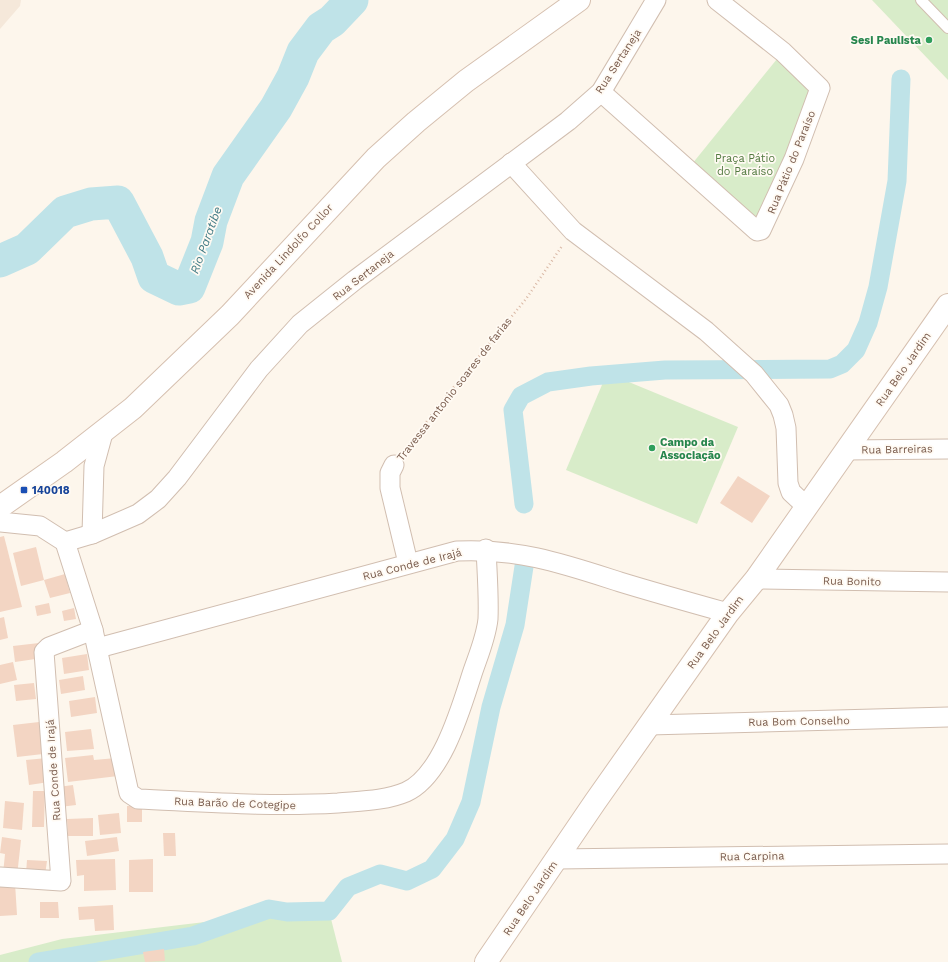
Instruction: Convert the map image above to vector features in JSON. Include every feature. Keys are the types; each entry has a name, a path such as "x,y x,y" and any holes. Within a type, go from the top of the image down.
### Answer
{"street":[{"name":"Avenida Lindolfo Collor","path":"0,507 103,433 133,408 230,315 376,158 416,122 466,81 579,0"},
{"name":"Rua Sertaneja","path":"65,542 92,534 138,514 158,499 177,478 259,369 300,324 355,280 568,121 601,92 656,0"},
{"name":"Rua Pátio do Paraíso","path":"601,92 710,190 757,230 761,230 777,199 794,159 820,88 783,52 717,0"},
{"path":"511,163 573,231 706,331 738,357 754,374 779,405 783,415 786,428 788,483 791,492 807,507"},
{"name":"Rua Belo Jardim","path":"486,962 728,613 756,580 846,450 946,312"},
{"path":"92,534 94,466 103,433"},
{"name":"Rua Barreiras","path":"846,450 948,449"},
{"name":"Travessa antonio soares de farias","path":"394,465 390,473 390,488 408,563"},
{"path":"0,522 40,526 65,542"},
{"name":"Rua Barão de Cotegipe","path":"65,542 98,648 129,793 138,799 298,805 386,798 407,792 422,780 434,765 452,735 485,637 488,620 486,549"},
{"name":"Rua Conde de Irajá","path":"98,648 408,563 458,551 486,549 548,559 728,613"},
{"name":"Rua Bonito","path":"756,580 948,582"},
{"name":"Rua Conde de Irajá","path":"0,877 61,881 44,652 49,647 93,630"},
{"name":"Rua Bom Conselho","path":"649,725 948,717"},
{"name":"Rua Carpina","path":"556,859 948,854"}],"lane":[{"path":"921,0 948,28"}],"path":[{"name":"Travessa antonio soares de farias","path":"394,465 439,405 526,299 573,231"}],"shaded area":[{"path":"0,0 21,0 20,6 0,29"}],"green space":[{"name":"Sesi Paulista","path":"872,0 948,0 948,80"},
{"name":"Praça Pátio do Paraíso","path":"777,59 814,91 760,230 688,169"},
{"name":"Campo da Associação","path":"607,373 738,427 697,524 566,470"},
{"path":"329,911 342,962 0,962 0,955 62,939 247,917"}],"building":[{"path":"738,476 770,496 752,523 720,503"},
{"path":"4,536 22,607 0,612 0,537"},
{"path":"36,547 44,580 21,586 13,553"},
{"path":"65,574 70,593 50,598 44,580"},
{"path":"49,603 51,613 37,616 35,606"},
{"path":"74,608 76,619 64,621 62,611"},
{"path":"4,617 8,638 0,640 0,618"},
{"path":"39,643 42,658 15,662 13,646"},
{"path":"87,654 89,670 64,674 62,658"},
{"path":"13,662 17,680 0,684 0,665"},
{"path":"83,676 85,690 61,694 59,680"},
{"path":"34,683 36,699 16,701 14,685"},
{"path":"95,697 97,713 71,717 69,701"},
{"path":"39,722 43,754 17,757 13,725"},
{"path":"91,729 94,749 67,751 65,732"},
{"path":"93,755 94,760 116,758 118,776 68,782 65,758"},
{"path":"47,758 49,782 29,785 26,760"},
{"path":"73,785 76,805 60,807 58,787"},
{"path":"33,791 45,791 44,827 32,827"},
{"path":"5,801 24,803 22,830 3,828"},
{"path":"127,806 142,806 142,822 127,822"},
{"path":"119,813 121,833 100,835 98,815"},
{"path":"93,818 93,836 68,836 67,819"},
{"path":"163,833 175,833 176,856 164,856"},
{"path":"2,837 21,840 17,876 3,874 5,854 0,853"},
{"path":"117,837 119,851 87,856 85,841"},
{"path":"115,859 116,890 84,891 84,875 77,876 76,860"},
{"path":"153,859 153,892 129,892 129,860"},
{"path":"27,860 47,861 45,875 26,873"},
{"path":"15,883 17,915 0,916 0,884"},
{"path":"40,902 58,902 59,918 40,918"},
{"path":"113,905 114,930 95,931 94,919 79,920 78,907"},
{"path":"164,949 165,961 145,962 143,952"}],"waterway":[{"name":"Rio Paratibe","path":"0,261 27,249 65,212 91,204 118,202 147,257 154,277 179,289 189,287 207,242 211,221 228,176 276,108 293,77 303,52 321,28 332,21 352,0"},
{"path":"524,504 513,410 521,396 548,382 591,376 665,370 830,369 842,364 856,350 868,323 878,287 897,181 901,79"},
{"path":"38,962 193,936 269,909 287,912 329,911 348,887 380,874 407,881 432,869 455,839 471,802 491,707 515,625 525,560"}],"place":[{"name":"Sesi Paulista","path":"929,40"},
{"name":"Campo da Associação","path":"652,448"},
{"name":"140018","path":"24,490"}]}
